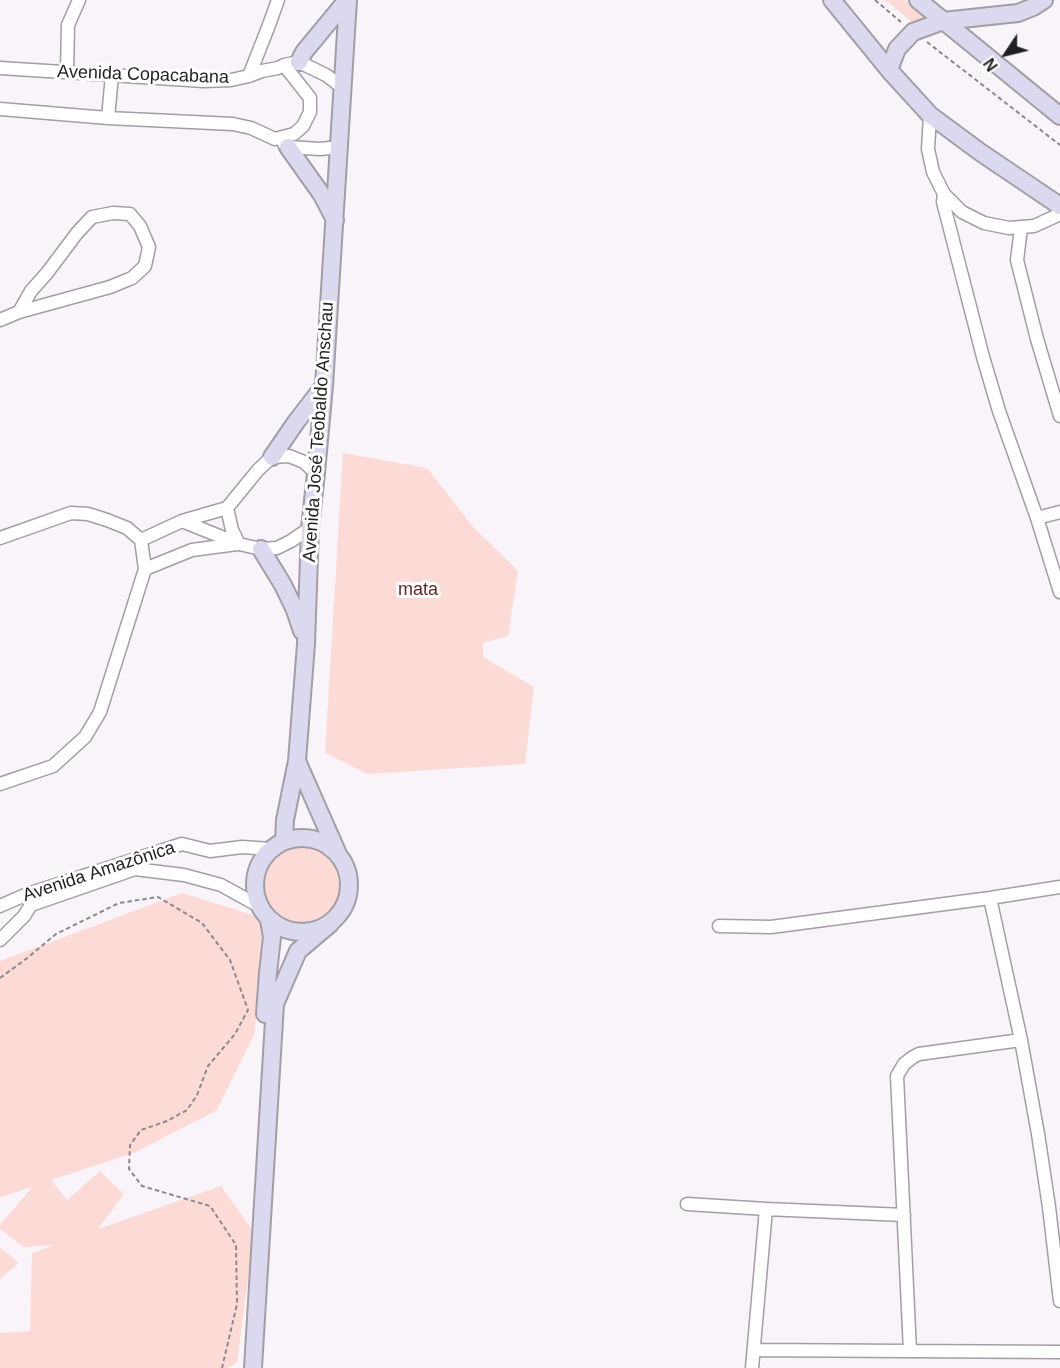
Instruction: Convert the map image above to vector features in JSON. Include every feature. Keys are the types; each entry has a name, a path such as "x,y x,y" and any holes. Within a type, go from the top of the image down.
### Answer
{"street":[{"path":"67,72 68,25 79,0"},
{"path":"249,76 278,0"},
{"path":"292,63 348,0"},
{"name":"Avenida José Teobaldo Anschau","path":"338,854 297,761 306,644 310,528 324,386 348,0"},
{"path":"832,0 889,70 930,115 1060,206"},
{"path":"918,0 1060,116"},
{"path":"889,70 897,49 913,32 943,21 1018,13 1044,0"},
{"path":"292,63 326,75 343,88"},
{"path":"281,143 303,126 310,112 310,98 292,63"},
{"name":"Avenida Copacabana","path":"0,68 204,81 231,80 292,63"},
{"path":"108,118 112,75"},
{"path":"0,109 108,118 233,124 251,128 281,143 320,149 339,147"},
{"path":"930,115 928,137 930,161 944,194 962,212 984,224 1009,228 1021,228 1046,221 1060,212"},
{"path":"281,143 322,195 335,221"},
{"path":"944,194 943,202 983,357 1060,592"},
{"path":"0,320 19,312 132,279 145,266 149,247 140,226 130,214 114,213 92,217 31,291 19,312"},
{"path":"1021,228 1017,260 1060,416"},
{"path":"141,540 182,521 227,508 258,470 272,457 324,386"},
{"path":"272,457 289,456 304,462 316,473"},
{"path":"227,508 232,530 239,544"},
{"path":"1037,518 1060,512"},
{"path":"0,538 71,513 88,514 127,528 141,540 145,569 100,712 85,737 53,766 0,784"},
{"path":"182,521 239,544 261,549 277,548 310,528"},
{"path":"145,569 192,550 239,544"},
{"path":"261,549 295,610 306,644"},
{"path":"277,845 285,820 297,761"},
{"path":"247,1368 268,973 272,937 255,890 256,874 261,860 277,845 298,837 327,844 338,854 346,867 350,882 348,897 342,912 298,951 275,1004 253,1368"},
{"name":"Avenida Amazônica","path":"28,900 182,844 210,851 277,845"},
{"name":"Avenida Amazônica","path":"0,906 28,900 135,868 184,875 221,885 264,913"},
{"path":"719,926 771,927 1060,887"},
{"path":"990,898 1021,1040 1047,1196 1060,1300"},
{"name":"Avenida Amazônica","path":"0,940 24,916 28,900"},
{"path":"264,913 283,929 299,933 315,931 330,924"},
{"path":"910,1351 897,1076 908,1060 919,1054 1021,1040"},
{"path":"687,1204 904,1215"},
{"path":"752,1368 766,1209"},
{"path":"754,1350 1060,1352"}],"path":[{"path":"875,0 913,32 1060,144"},
{"path":"0,978 56,934 119,903 158,897 202,923 230,960 248,1010 235,1034 208,1066 197,1095 187,1110 167,1121 141,1130 130,1145 129,1169 142,1186 210,1206 236,1245 237,1304 222,1368"}],"green space":[{"path":"885,0 905,0 929,19 917,26"},
{"name":"mata","path":"343,453 427,468 474,528 518,571 508,636 483,643 483,657 534,687 525,764 367,774 325,753"},
{"path":"302,846 317,849 329,858 338,870 341,885 338,900 329,912 317,921 302,924 287,921 275,912 266,900 263,885 266,870 275,858 287,849"},
{"path":"182,893 269,920 254,1035 217,1110 136,1152 51,1180 67,1200 100,1171 124,1194 98,1229 221,1186 254,1232 237,1363 227,1368 0,1368 0,1333 30,1331 32,1253 54,1245 23,1247 0,1229 0,1225 32,1187 0,1197 0,961"},
{"path":"0,1247 19,1263 0,1279"}]}
